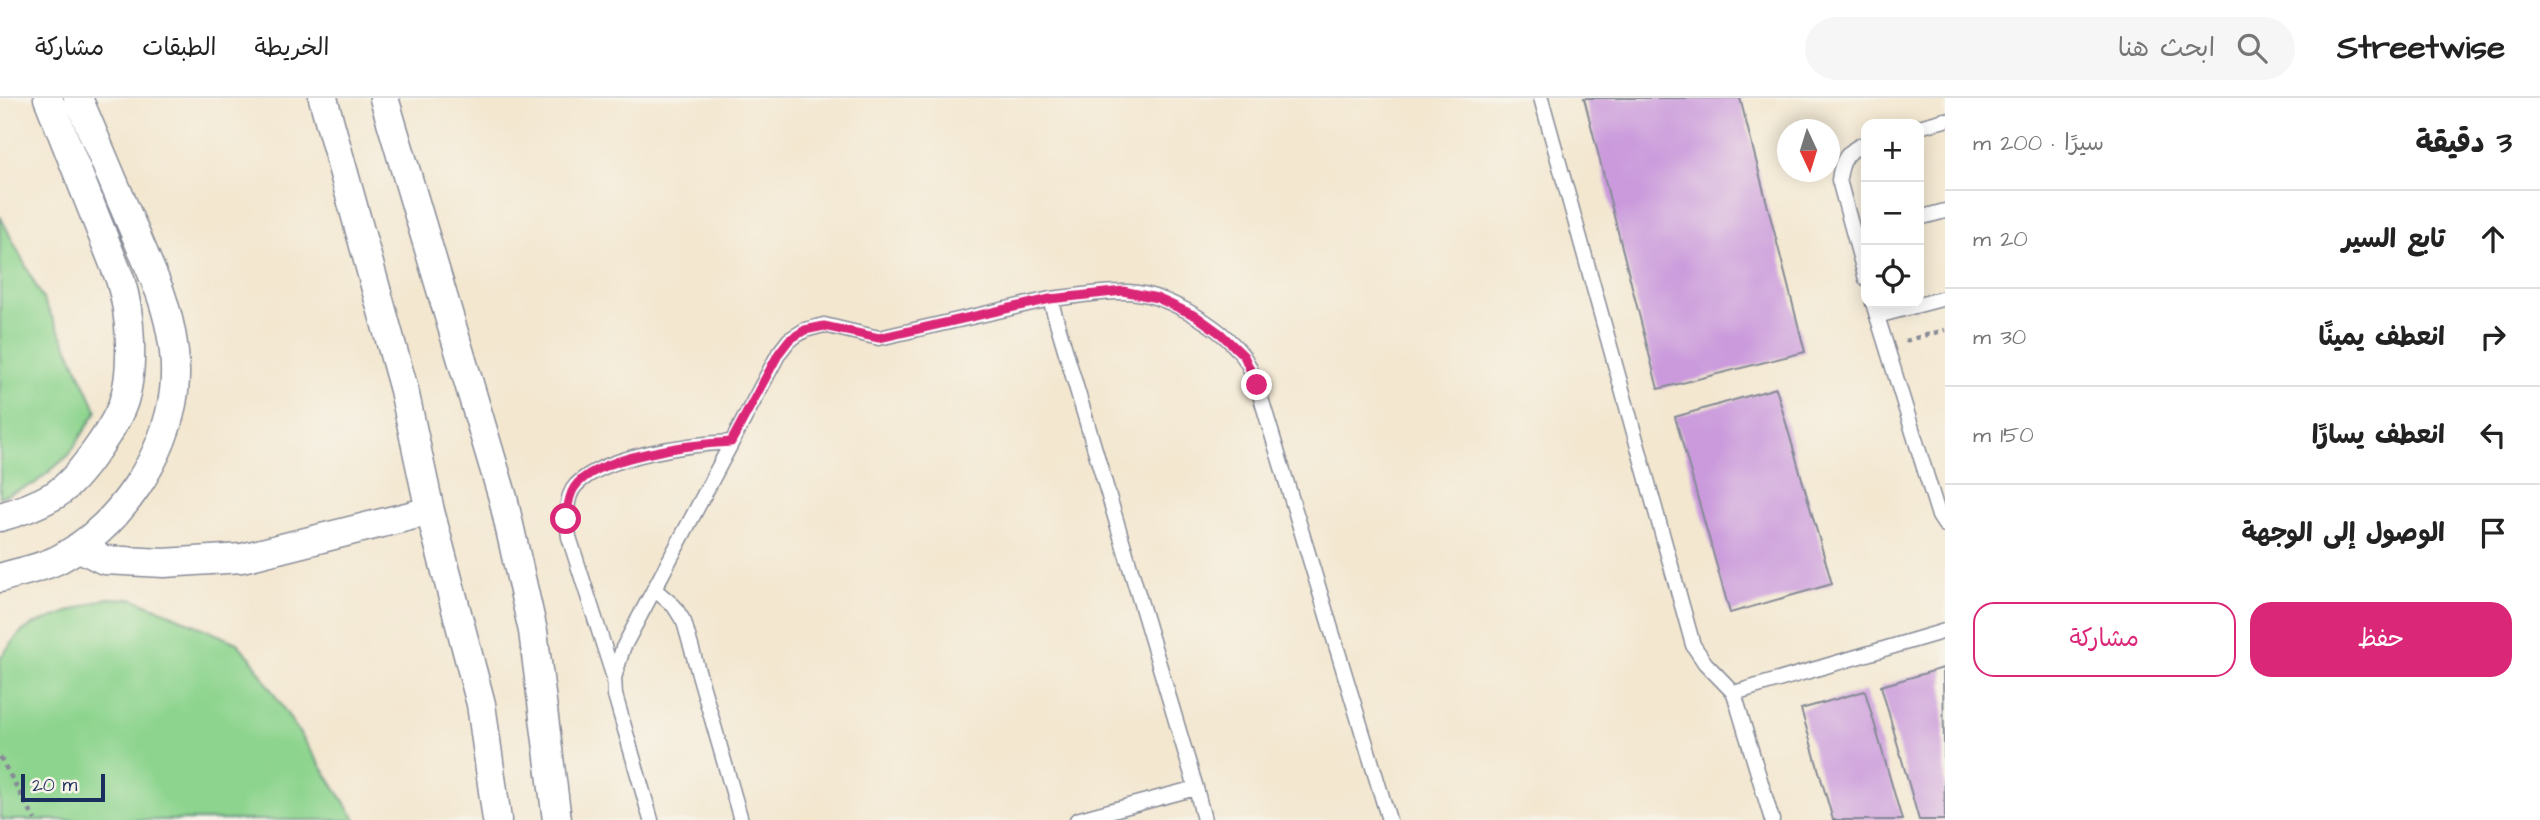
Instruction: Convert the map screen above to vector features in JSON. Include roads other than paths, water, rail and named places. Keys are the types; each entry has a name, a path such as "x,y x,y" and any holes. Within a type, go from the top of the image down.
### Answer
{"street":[{"path":"0,517 32,507 57,493 81,471 108,434 123,404 127,377 130,333 128,303 48,98"},
{"path":"0,578 58,560 113,517 144,475 164,433 174,392 175,354 169,319 78,98"},
{"path":"323,98 404,390 430,511 481,704 496,820"},
{"path":"384,98 503,498 519,564 533,631 557,820"},
{"path":"78,547 104,560 164,564 242,558 430,511"}],"lane":[{"path":"1541,98 1693,645 1705,663 1734,693 1772,820"},
{"path":"1924,126 1945,120"},
{"path":"1860,234 1839,180 1840,166 1846,155 1861,146"},
{"path":"1924,217 1945,211"},
{"path":"614,678 623,648 731,442 779,353 789,340 805,330 824,326 879,338 1050,299 1123,291 1157,298 1196,316 1221,334 1244,356 1257,385 1389,820"},
{"path":"1945,298 1875,309 1939,516 1945,525"},
{"path":"1050,299 1204,820"},
{"path":"651,820 615,695 614,678 569,537 566,519 569,499 575,486 599,469 673,447 731,442"},
{"path":"654,589 674,606 684,622 741,820"},
{"path":"1734,693 1945,631"},
{"path":"1077,820 1099,817 1196,789"}]}
